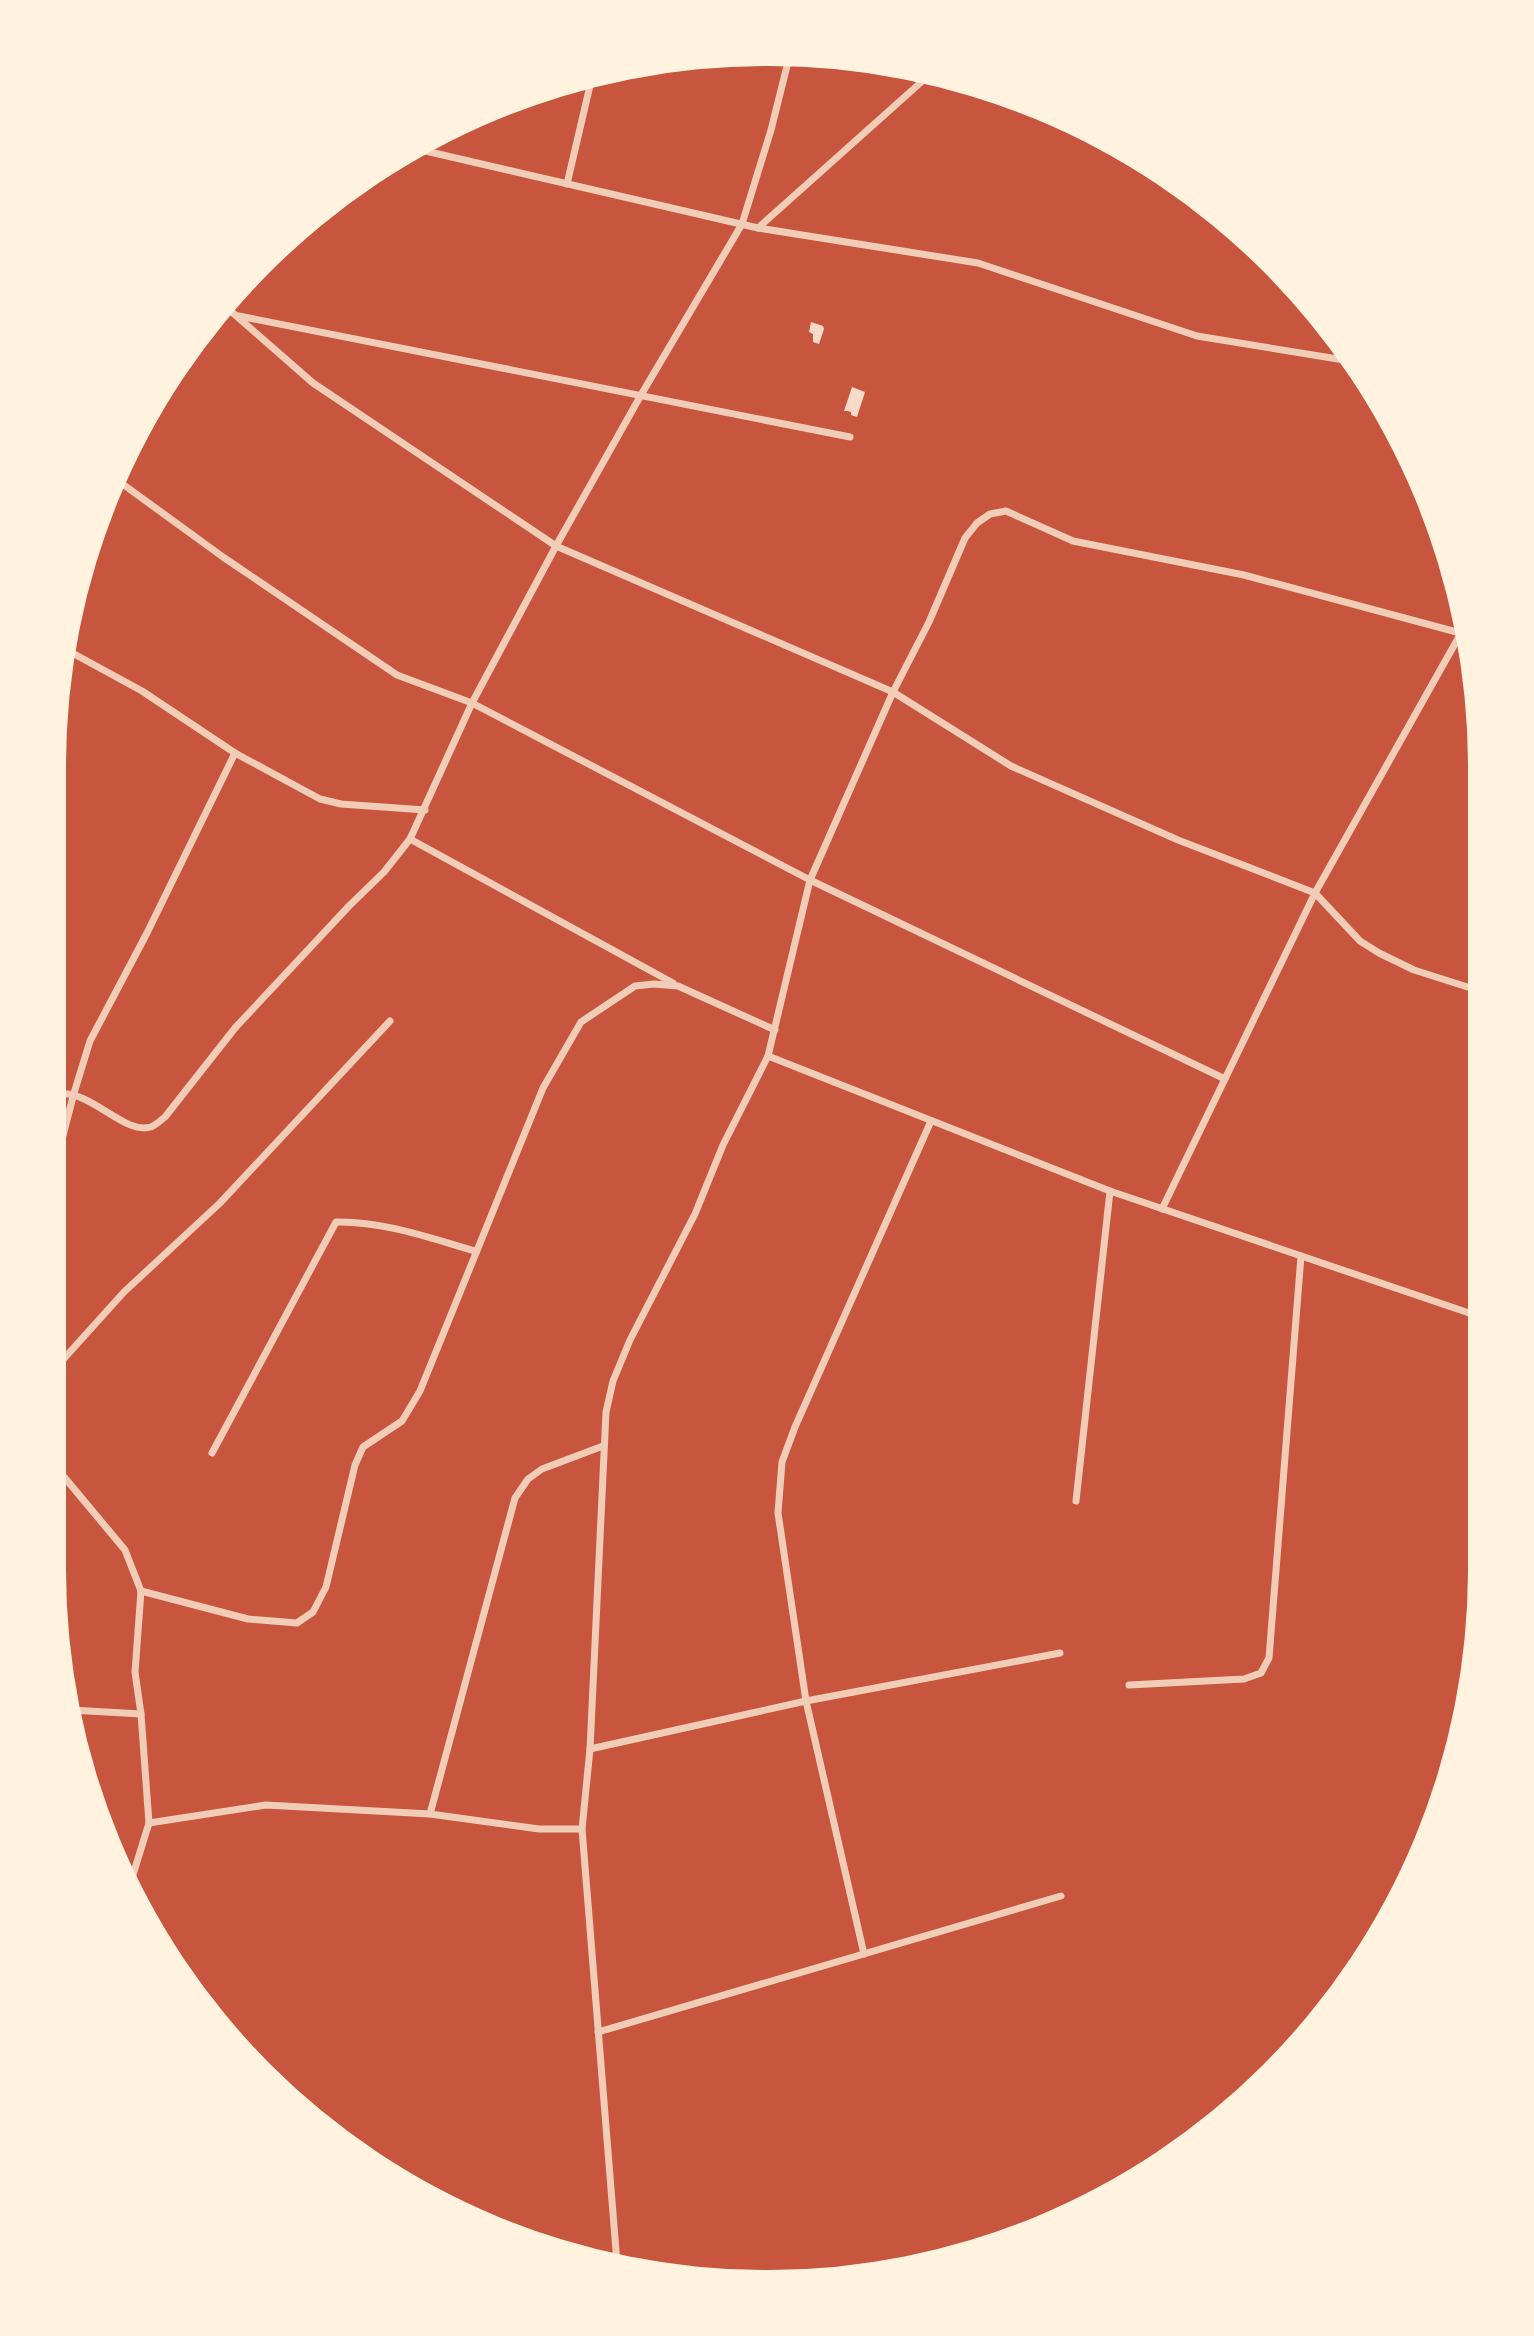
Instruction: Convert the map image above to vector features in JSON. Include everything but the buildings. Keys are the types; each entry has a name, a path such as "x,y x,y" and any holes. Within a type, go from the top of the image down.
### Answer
{"street":[{"path":"66,1094 74,1093 135,1127 151,1127 165,1117 235,1028 384,872 410,839 472,703 556,546 742,224 771,130 787,67"},
{"path":"758,228 920,84"},
{"path":"567,184 589,89"},
{"path":"432,152 758,228 978,263 1197,336 1335,359"},
{"path":"234,312 313,383 556,546 893,692 1011,766 1178,839 1315,893 1360,941 1379,953 1414,970 1468,987"},
{"path":"239,316 850,437"},
{"path":"126,486 223,557 397,675 472,703 810,880 1225,1079"},
{"path":"616,2253 582,1829 590,1749 606,1412 613,1381 630,1340 695,1214 723,1145 768,1056 810,880 965,538 977,523 989,514 1006,512 1073,541 1244,575 1454,632"},
{"path":"1162,1209 1315,893 1456,644"},
{"path":"76,655 142,691 235,753 320,799 341,804 425,810"},
{"path":"66,1124 90,1041 147,933 235,753"},
{"path":"410,839 678,986 775,1030"},
{"path":"141,1591 248,1619 297,1623 313,1612 326,1587 355,1465 363,1447 402,1421 420,1391 543,1088 581,1022 635,986 678,986"},
{"path":"66,1356 124,1292 220,1203 390,1021"},
{"path":"768,1056 1110,1191 1468,1313"},
{"path":"864,1954 806,1701 778,1513 782,1462 795,1427 931,1121"},
{"path":"1076,1500 1110,1191"},
{"path":"212,1453 336,1222 392,1228 475,1251"},
{"path":"1129,1685 1244,1679 1261,1673 1269,1658 1301,1256"},
{"path":"430,1814 515,1498 528,1479 542,1469 603,1446"},
{"path":"66,1479 125,1549 141,1591 135,1672 149,1823 135,1869"},
{"path":"590,1749 806,1701 1059,1653"},
{"path":"81,1711 141,1714"},
{"path":"149,1823 266,1805 430,1814 539,1829 582,1829"},
{"path":"598,2032 1060,1896"}]}
